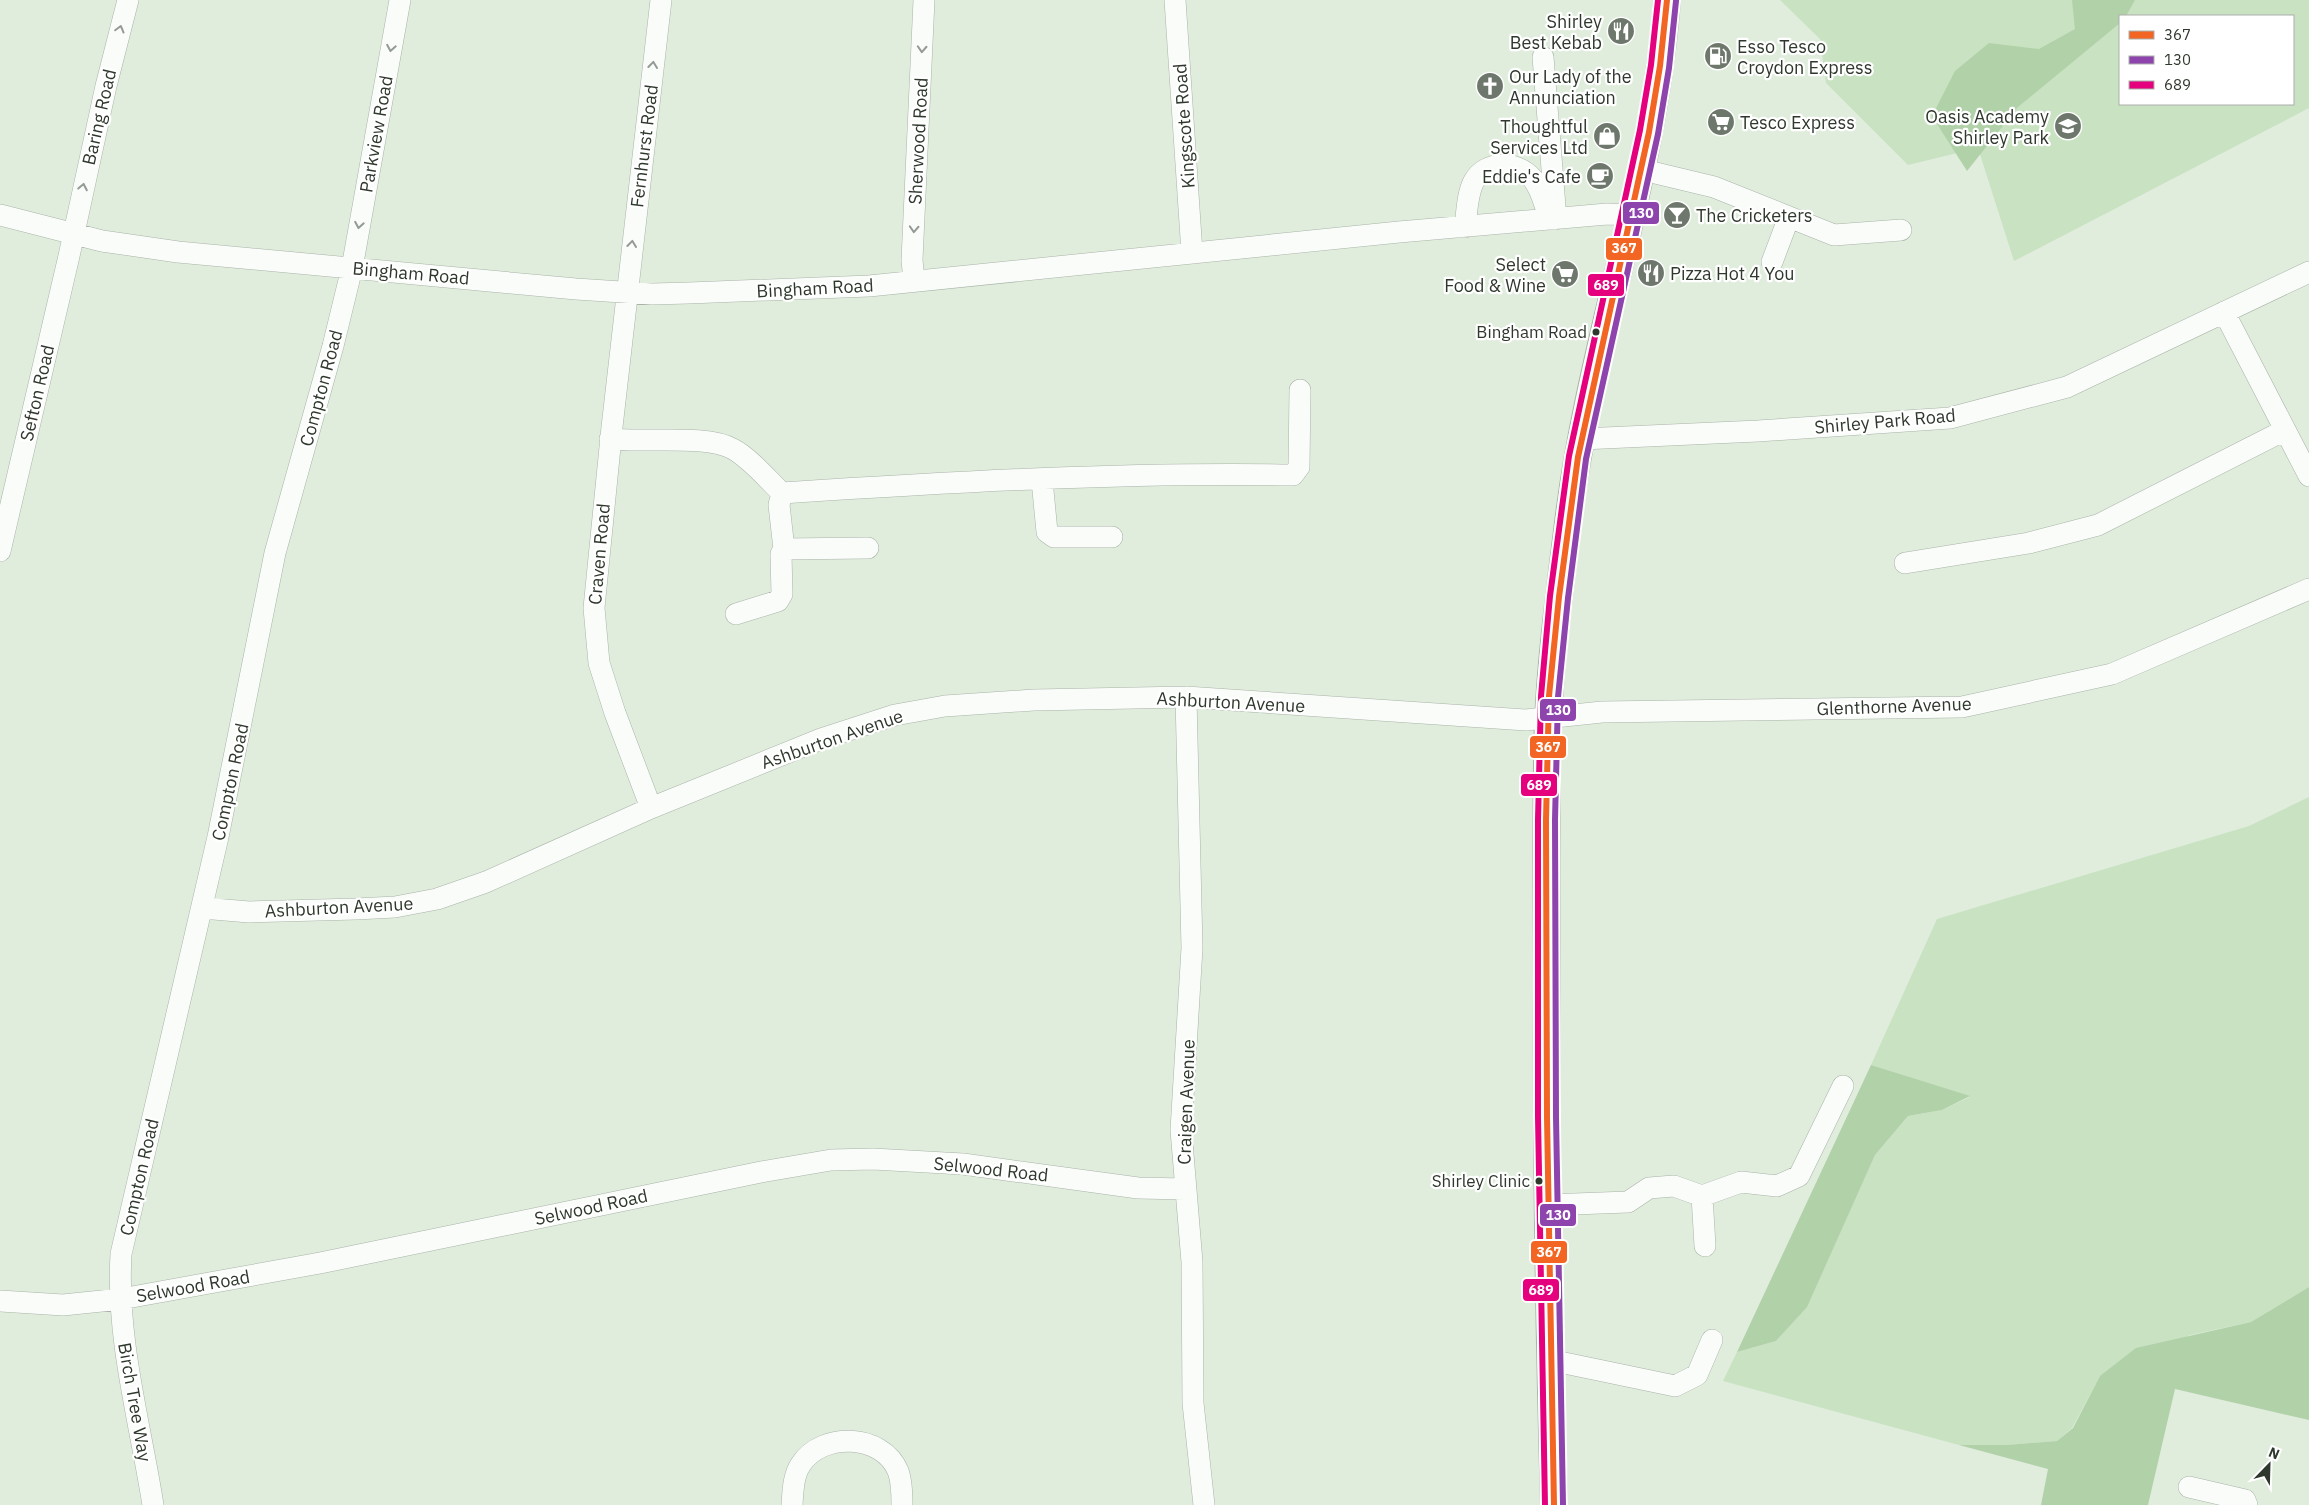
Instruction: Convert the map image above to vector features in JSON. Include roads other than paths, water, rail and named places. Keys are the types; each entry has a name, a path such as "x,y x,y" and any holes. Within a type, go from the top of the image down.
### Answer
{"main road":[{"path":"1554,1505 1547,1205 1548,717 1568,521 1582,438 1643,170 1655,104 1666,0"}],"street":[{"name":"Baring Road","path":"74,235 106,86 128,0"},
{"name":"Parkview Road","path":"352,268 400,0"},
{"name":"Fernhurst Road","path":"627,292 660,0"},
{"name":"Sherwood Road","path":"914,281 912,260 924,0"},
{"name":"Kingscote Road","path":"1175,0 1192,253"},
{"path":"1544,57 1553,219"},
{"path":"1464,227 1473,182 1487,168 1505,165 1515,167 1532,178 1553,219"},
{"path":"1643,170 1706,184 1834,235 1901,230"},
{"name":"Bingham Road","path":"0,215 74,235 178,252 652,294 827,288 914,281 1464,227 1607,214 1633,215"},
{"path":"1772,262 1789,218"},
{"name":"Sefton Road","path":"0,552 74,235"},
{"name":"Compton Road","path":"121,1299 120,1261 125,1231 202,908 244,715 276,553 333,346 352,268"},
{"name":"Shirley Park Road","path":"1582,438 1758,431 1950,418 2067,387 2309,272"},
{"name":"Craven Road","path":"627,292 594,588 595,637 604,679 651,808"},
{"path":"2224,312 2309,476"},
{"path":"610,439 633,442 719,443 736,450 782,493 1042,480 1293,475 1299,467 1300,390"},
{"path":"1905,562 2029,543 2098,525 2285,430"},
{"path":"1042,480 1047,532 1049,534 1054,536 1112,537"},
{"path":"736,614 775,603 781,598 781,554 784,549 779,505 782,493"},
{"path":"784,549 868,548"},
{"name":"Glenthorne Avenue","path":"1548,717 1602,712 1962,707 2112,674 2309,589"},
{"name":"Ashburton Avenue","path":"202,908 249,912 356,909 395,906 432,900 486,882 651,808 832,735 913,711 995,702 1186,697 1506,720 1548,717"},
{"name":"Craigen Avenue","path":"1186,697 1192,948 1182,1105 1185,1190 1192,1268 1193,1403 1204,1505"},
{"path":"1547,1205 1628,1202 1649,1188 1674,1186 1702,1196 1741,1182 1777,1186 1798,1176 1843,1086"},
{"name":"Selwood Road","path":"0,1300 63,1305 121,1299 320,1263 746,1175 831,1160 872,1159 963,1164 1138,1188 1185,1190"},
{"path":"1702,1196 1705,1246"},
{"name":"Birch Tree Way","path":"121,1299 126,1359 153,1505"},
{"path":"1550,1360 1675,1386 1697,1375 1712,1340"},
{"path":"792,1505 795,1476 807,1457 828,1443 847,1440 872,1447 891,1461 901,1481 902,1505"},
{"path":"2189,1488 2244,1500 2246,1505"}],"place":[{"name":"Shirley Best Kebab","path":"1621,31"},
{"name":"Esso Tesco Croydon Express","path":"1718,56"},
{"name":"Our Lady of the Annunciation","path":"1490,86"},
{"name":"Tesco Express","path":"1721,122"},
{"name":"Oasis Academy Shirley Park","path":"2068,126"},
{"name":"Thoughtful Services Ltd","path":"1607,136"},
{"name":"Eddie's Cafe","path":"1600,176"},
{"name":"The Cricketers","path":"1677,215"},
{"name":"Pizza Hot 4 You","path":"1651,273"},
{"name":"Select Food & Wine","path":"1565,274"},
{"name":"Bingham Road","path":"1596,332"},
{"name":"Shirley Clinic","path":"1539,1181"}]}
